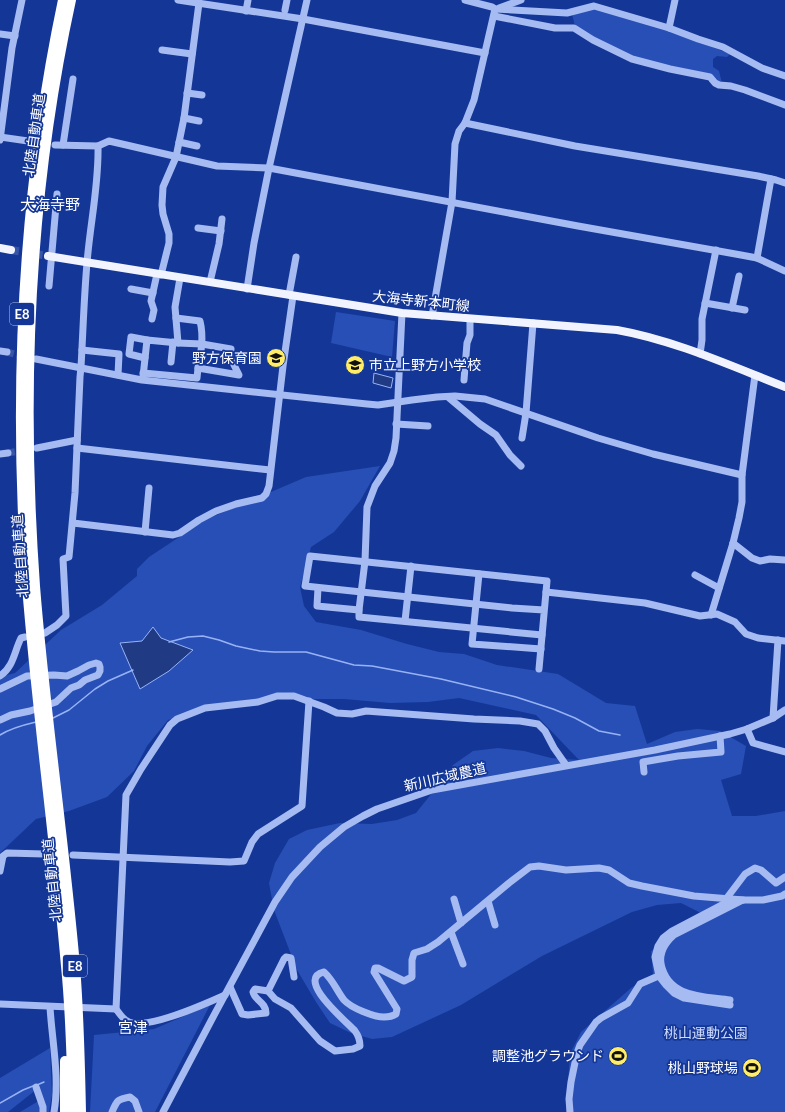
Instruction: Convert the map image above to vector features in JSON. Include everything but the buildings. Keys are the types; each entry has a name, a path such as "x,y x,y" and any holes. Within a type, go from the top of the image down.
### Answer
{"highway":[{"name":"北陸自動車道","path":"63,0 46,87 28,230 22,316 20,403 24,544 55,822 75,969 80,1048 81,1112"},
{"name":"北陸自動車道","path":"35,633 29,474 28,389 30,317 36,233 45,150 60,52 71,0"},
{"name":"北陸自動車道","path":"55,822 58,879 72,1050 73,1112"},
{"path":"58,879 65,1016 65,1112"}],"main road":[{"path":"0,248 11,250"},
{"name":"大海寺新本町線","path":"49,257 402,313 624,331 646,336 700,354 785,387"}],"street":[{"path":"22,0 3,89 0,139 28,141"},
{"path":"178,0 246,10 485,53"},
{"path":"246,10 248,0"},
{"path":"285,10 287,0"},
{"path":"247,289 254,242 269,168 307,0"},
{"path":"432,316 452,202 455,144 459,131 465,123 474,100 494,13 492,7 465,0"},
{"path":"494,13 521,0"},
{"path":"669,28 675,0"},
{"path":"152,318 154,310 151,301 169,243 169,234 162,205 164,187 176,157 184,118 199,3"},
{"path":"494,13 567,13 594,6 669,28 723,47 762,68 785,76"},
{"path":"494,13 555,28 574,28 592,40 632,59 710,77 719,85 731,86 745,90 785,105"},
{"path":"0,34 15,36"},
{"path":"162,50 192,54"},
{"path":"73,79 59,145 98,146 109,141 217,166 269,168 757,258 785,271"},
{"path":"187,93 202,96"},
{"path":"184,118 199,121"},
{"path":"465,123 575,146 771,179 785,184"},
{"path":"179,142 196,146"},
{"path":"0,676 6,672 11,664 21,638 58,625 66,616 63,559 69,557 73,523 87,263 96,188 98,146"},
{"path":"757,258 771,179"},
{"path":"49,286 49,257 57,194"},
{"path":"210,282 219,244 222,219"},
{"path":"198,228 221,231"},
{"path":"700,354 702,340 702,318 716,250"},
{"path":"73,523 173,535 180,533 216,511 236,504 262,498 266,494 269,486 296,257"},
{"path":"732,308 739,276"},
{"path":"171,362 175,343 175,307 180,278"},
{"path":"131,289 153,293"},
{"path":"705,303 745,310"},
{"path":"402,313 396,438 390,463 374,486 367,507 365,561 362,592 358,610 359,617 542,635"},
{"path":"36,359 118,375 197,378 202,344 202,329 200,321 176,318"},
{"path":"464,380 467,343 470,335 470,319"},
{"path":"522,438 526,413 532,323"},
{"path":"145,358 129,354 131,337 175,343 202,344 231,349 230,357 239,375 198,368"},
{"path":"143,376 147,340"},
{"path":"82,350 119,354 118,375"},
{"path":"711,615 733,543 742,502 742,475 755,375"},
{"path":"143,376 279,395 373,405 448,397 485,399 598,438 652,454 742,475"},
{"path":"448,397 480,424 496,434 510,455 521,466"},
{"path":"396,424 428,426"},
{"path":"37,448 77,444 270,470"},
{"path":"145,532 149,488"},
{"path":"733,543 752,558 760,561 770,559 785,560"},
{"path":"539,669 547,581 310,556 305,586 544,610"},
{"path":"405,621 411,566"},
{"path":"479,574 472,644 541,650"},
{"path":"695,575 719,588"},
{"path":"318,588 317,606 358,610"},
{"path":"546,592 645,603 700,616 717,614 735,622 746,634 758,638 781,640 773,718"},
{"path":"0,689 27,676 67,676 96,663 99,664 100,667 98,675 71,688 56,702 30,711 10,715 0,720"},
{"path":"116,1009 126,795 170,725 177,719 205,708 258,702 277,696 294,696 337,713 352,714 366,711 520,721 538,724 545,731 554,748 566,765"},
{"path":"73,855 230,862 244,861 252,842 258,834 302,806 309,701"},
{"name":"新川広域農道","path":"163,1112 275,902 292,878 320,847 344,827 377,809 432,790 655,750 720,736 747,729 773,718 785,710"},
{"path":"747,729 753,743 785,752"},
{"path":"644,772 643,762 678,756 721,752 720,736"},
{"path":"0,871 3,856 7,853 44,854"},
{"path":"230,987 242,1014 248,1015 266,1012 266,1008 254,997 253,992 255,989 268,991 275,999 291,1008 320,1041 335,1051 353,1049 360,1046 360,1040 355,1032 324,1001 315,981 316,976 324,972 329,977 343,999 352,1007 367,1013 384,1017 396,1014 397,1009 374,972 375,968 378,968 404,981 412,977 412,960 414,953 427,949 438,942 530,867 539,866 566,870 599,868 609,870 629,883 694,896 763,900 785,894"},
{"path":"726,899 745,874 755,868 761,870 776,883 785,877"},
{"path":"454,899 461,923"},
{"path":"730,1003 686,993 677,989 661,974 660,957 667,941 674,935 743,900"},
{"path":"488,901 495,925"},
{"path":"451,932 463,964"},
{"path":"268,991 286,957 291,958 294,977"},
{"path":"570,1112 570,1082 580,1045 596,1022 628,1003 640,984 661,974"},
{"path":"0,1004 116,1009 127,1021 138,1024 160,1020 225,995"},
{"path":"50,1007 56,1071 54,1112"},
{"path":"36,1087 43,1107 43,1112"},
{"path":"112,1112 117,1102 121,1099 130,1097 135,1101 139,1112"}],"green space":[{"path":"595,7 669,30 730,54 727,57 717,56 713,59 713,67 719,71 722,83 693,72 635,58 602,42 575,26 572,14"},
{"path":"336,312 395,321 392,357 331,343"},
{"name":"桃山運動公園","path":"380,466 360,501 334,532 311,547 300,587 304,606 316,622 361,630 439,652 464,654 497,665 558,674 606,703 635,706 647,744 675,732 697,729 720,731 746,746 741,774 721,780 732,816 756,816 785,811 785,1112 566,1112 570,1054 581,1032 631,988 653,974 651,951 711,918 681,903 657,905 632,912 542,956 461,1005 392,1037 372,1039 351,1033 330,1023 316,1002 297,970 274,910 269,883 275,863 289,839 307,830 340,823 372,824 397,820 416,813 453,765 473,751 498,748 524,751 551,758 579,760 536,715 459,698 428,702 390,703 344,699 277,699 223,705 168,720 147,746 134,771 107,797 69,811 36,819 0,853 0,677 15,673 61,630 102,605 137,576 137,569 149,557 205,520 306,477"},
{"path":"210,1005 155,1112 90,1112 94,1035 154,1029"},
{"path":"50,1048 52,1095 49,1112 20,1112 42,1099 37,1089 8,1112 0,1112 0,1078"}],"shaded area":[{"path":"374,373 393,378 391,388 373,383"},
{"path":"153,627 161,638 193,650 169,671 140,689 120,643 142,641"}],"waterway":[{"path":"169,642 188,637 203,636 236,646 260,651 306,652 354,665 372,666 441,679 516,697 575,718 599,731 620,735"},
{"path":"53,718 69,710 95,689 108,681 133,670"},
{"path":"0,735 13,729 36,722"},
{"path":"37,1085 44,1082"},
{"path":"0,1103 33,1086"}],"tunnel":[{"path":"11,250 48,256"},
{"path":"7,352 26,357"},
{"path":"8,453 25,450"}],"place":[{"name":"野方保育園","path":"276,358"},
{"name":"市立上野方小学校","path":"355,365"},
{"name":"調整池グラウンド","path":"618,1056"},
{"name":"桃山野球場","path":"752,1068"}],"district":[{"name":"大海寺野","path":"50,205"},
{"name":"宮津","path":"133,1028"}]}
